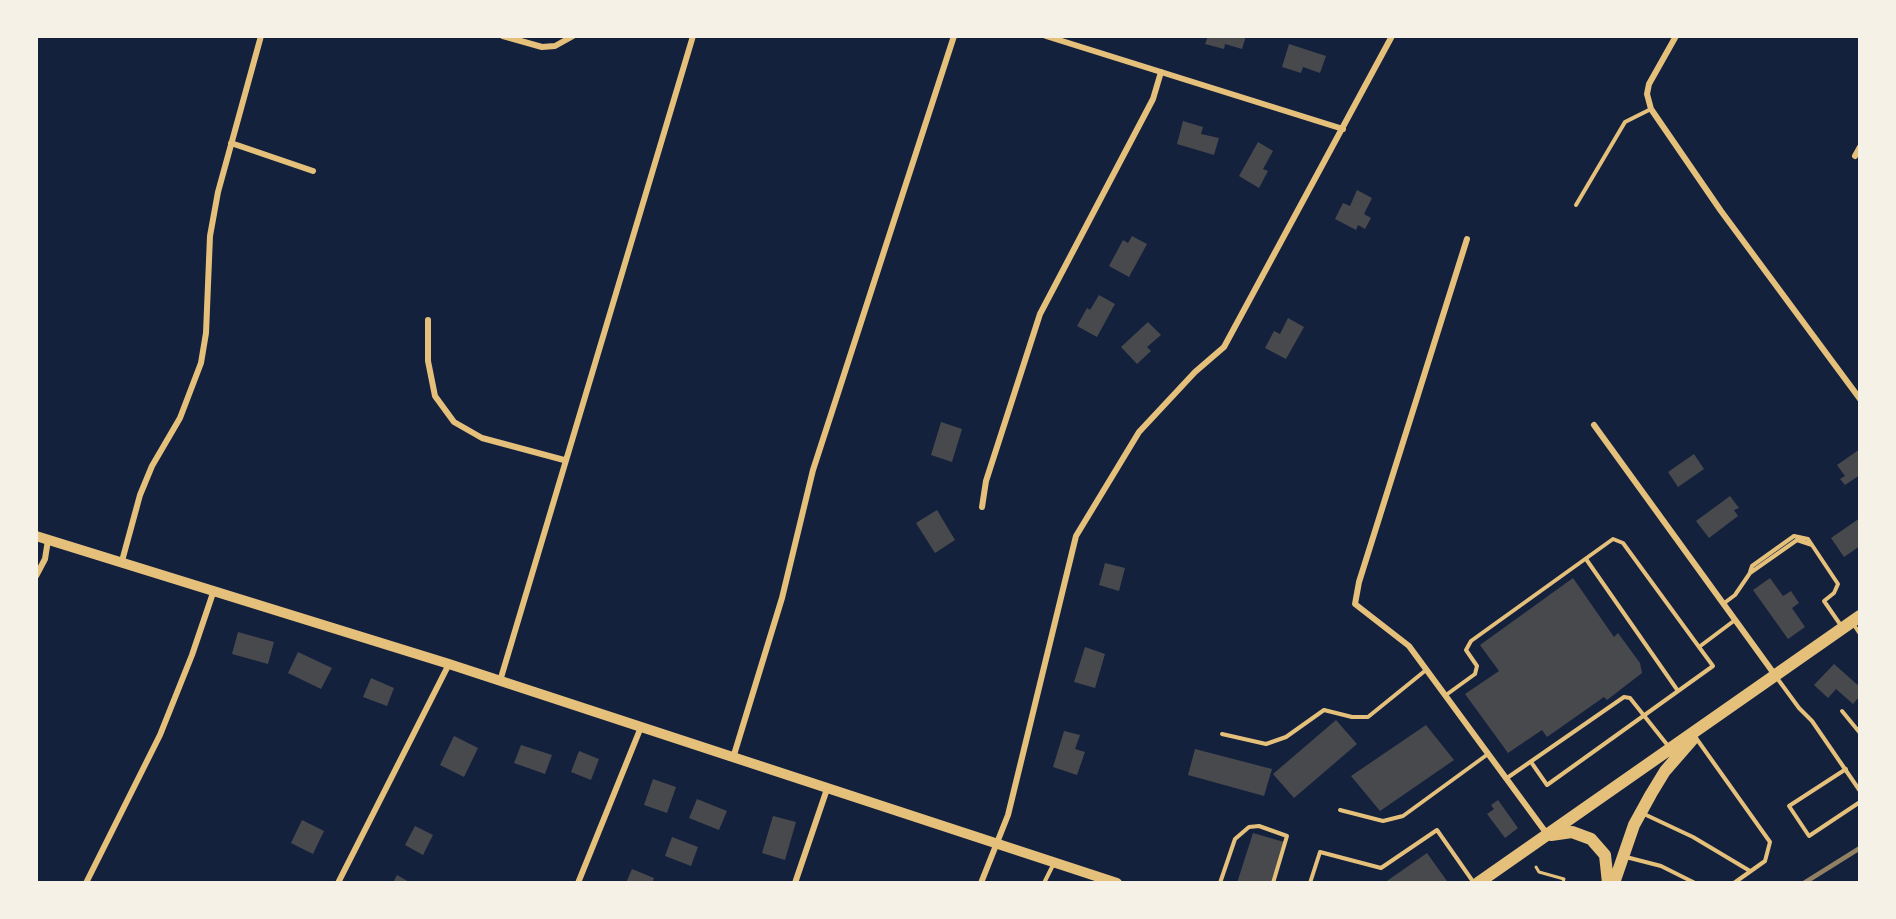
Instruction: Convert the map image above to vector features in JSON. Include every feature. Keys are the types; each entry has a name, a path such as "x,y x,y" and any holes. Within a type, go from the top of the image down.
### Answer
{"main road":[{"path":"36,536 449,664 1117,883"},
{"path":"1476,883 1851,622"},
{"path":"1614,883 1641,812 1665,771 1711,720"},
{"path":"1547,835 1572,832 1592,839 1605,855 1608,883"}],"street":[{"path":"122,561 140,495 152,466 180,418 201,363 206,333 210,236 218,192 261,36"},
{"path":"503,36 542,47 555,46 573,36"},
{"path":"500,681 564,460 693,36"},
{"path":"732,758 783,598 813,470 954,36"},
{"path":"1046,36 1342,129"},
{"path":"981,883 1008,815 1076,536 1139,432 1195,372 1224,346 1392,36"},
{"path":"1676,36 1657,69 1647,94 1651,109 1721,211 1860,399"},
{"path":"982,507 986,481 1040,314 1153,99 1161,72"},
{"path":"231,142 313,171"},
{"path":"1855,156 1860,147"},
{"path":"1467,239 1355,596 1355,604 1409,646 1547,835"},
{"path":"428,320 428,360 435,396 454,422 482,438 564,460"},
{"path":"1594,425 1775,675"},
{"path":"36,576 45,559 48,540"},
{"path":"86,883 160,735 214,590"},
{"path":"338,883 449,664"},
{"path":"578,883 641,727"},
{"path":"795,883 827,789"}],"lane":[{"path":"1576,205 1625,122 1651,109"},
{"path":"1445,695 1475,674 1477,666 1466,650 1471,641 1613,539 1623,543 1713,666 1547,785 1531,762"},
{"path":"1723,604 1735,595 1750,573 1797,540 1812,545 1838,584 1834,593 1824,601 1851,622 1860,634"},
{"path":"1586,559 1678,691"},
{"path":"1699,647 1735,620"},
{"path":"1222,734 1266,744 1286,737 1324,710 1352,717 1368,717 1426,669"},
{"path":"1775,675 1799,708 1812,721 1860,791"},
{"path":"1506,779 1623,697 1630,698 1670,749"},
{"path":"1842,711 1860,733"},
{"path":"1695,736 1770,842 1765,861 1734,883"},
{"path":"1340,810 1383,821 1403,816 1488,754"},
{"path":"1845,769 1789,806 1809,836 1860,802"},
{"path":"1641,812 1693,837 1750,871"},
{"path":"1220,883 1235,839 1250,827 1259,825 1287,836 1273,883"},
{"path":"1310,883 1320,852 1381,868 1437,830 1476,883"},
{"path":"1623,856 1661,866 1695,883"},
{"path":"1044,883 1054,863"}],"path":[{"path":"1536,867 1539,872 1564,879 1563,883"}],"building":[{"path":"1208,36 1246,36 1242,49 1225,44 1224,49 1205,44"},
{"path":"1289,44 1326,56 1320,73 1303,67 1301,73 1282,67"},
{"path":"1183,121 1203,127 1201,134 1219,138 1214,155 1177,144"},
{"path":"1258,142 1273,151 1263,169 1268,171 1259,188 1239,176"},
{"path":"1357,190 1372,198 1364,214 1371,218 1365,229 1358,225 1356,230 1335,219 1343,203 1350,206"},
{"path":"1132,236 1147,244 1129,277 1109,266 1123,240 1128,243"},
{"path":"1099,295 1115,304 1097,337 1077,326 1087,308 1090,310"},
{"path":"1288,318 1304,327 1286,359 1265,348 1274,331 1280,334"},
{"path":"1148,322 1161,335 1147,347 1151,351 1137,364 1121,347"},
{"path":"941,422 962,429 952,462 931,455"},
{"path":"1860,449 1860,475 1845,485 1840,479 1845,476 1837,465"},
{"path":"1694,454 1704,469 1678,487 1668,472"},
{"path":"1730,496 1739,508 1734,510 1738,516 1709,538 1696,521"},
{"path":"937,510 955,540 935,553 916,523"},
{"path":"1860,518 1860,546 1844,557 1831,538"},
{"path":"1105,563 1125,568 1119,591 1099,585"},
{"path":"1573,578 1614,637 1618,633 1640,663 1642,673 1607,700 1604,697 1547,737 1542,730 1508,753 1465,694 1499,671 1480,645"},
{"path":"1770,578 1783,596 1791,591 1799,603 1792,608 1805,627 1788,639 1753,590"},
{"path":"238,632 274,642 268,664 232,654"},
{"path":"1085,647 1105,654 1095,688 1074,682"},
{"path":"298,652 332,668 321,689 288,673"},
{"path":"1834,664 1860,687 1860,696 1853,704 1836,689 1828,698 1814,685"},
{"path":"371,678 394,688 387,706 363,697"},
{"path":"1336,720 1357,744 1294,798 1273,774"},
{"path":"1426,725 1454,760 1380,811 1351,776"},
{"path":"1064,731 1080,735 1075,749 1085,752 1077,775 1053,767"},
{"path":"454,736 478,748 464,777 440,765"},
{"path":"521,745 552,755 545,774 514,763"},
{"path":"1195,749 1272,769 1264,796 1188,775"},
{"path":"579,751 599,759 591,780 571,772"},
{"path":"653,779 676,787 667,813 644,805"},
{"path":"697,799 727,811 719,830 689,818"},
{"path":"1498,800 1518,828 1505,838 1487,814 1494,809 1491,805"},
{"path":"773,816 796,822 785,860 762,853"},
{"path":"302,820 324,831 313,854 291,843"},
{"path":"415,826 433,835 423,855 405,845"},
{"path":"1253,833 1284,842 1272,883 1237,883"},
{"path":"672,837 698,847 691,866 665,856"},
{"path":"1427,853 1447,881 1384,883"},
{"path":"632,869 654,878 652,883 626,883"},
{"path":"397,875 411,883 393,883"}],"railway":[{"path":"1804,883 1860,848"}]}
